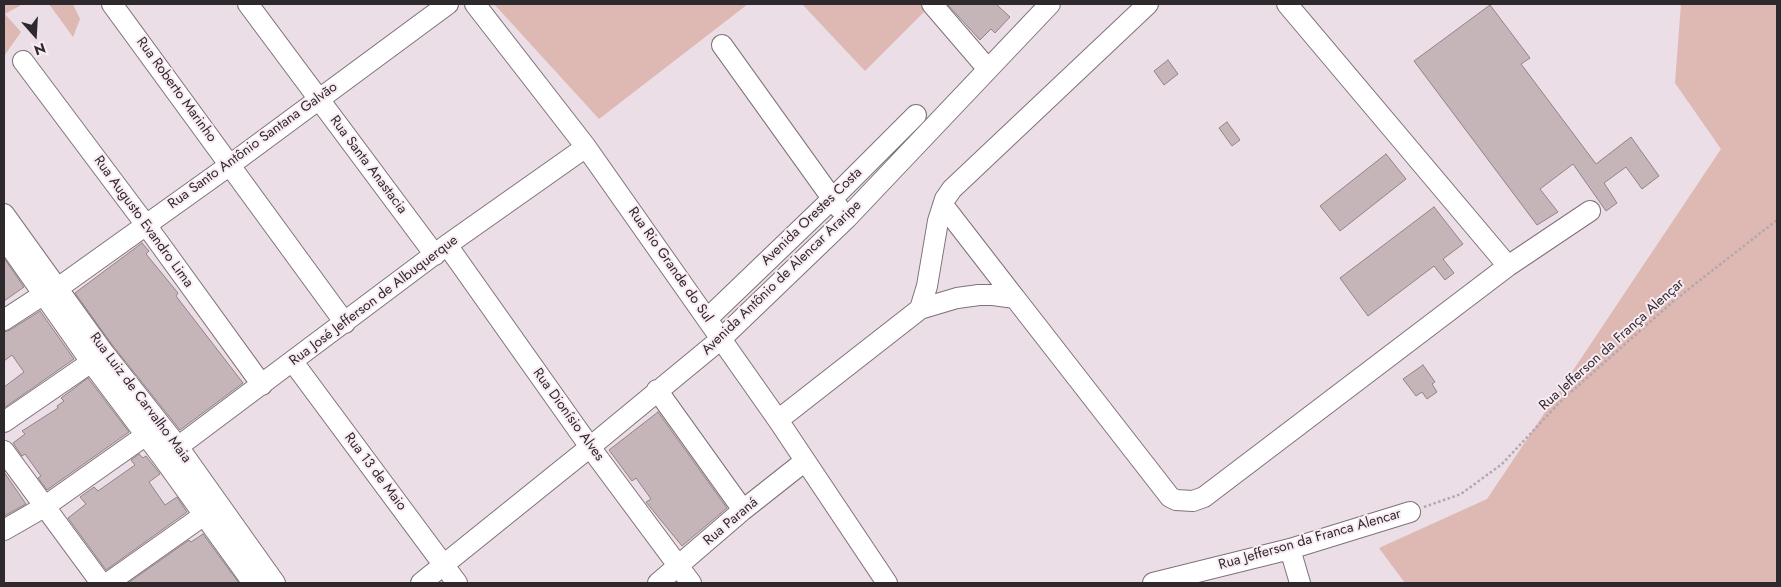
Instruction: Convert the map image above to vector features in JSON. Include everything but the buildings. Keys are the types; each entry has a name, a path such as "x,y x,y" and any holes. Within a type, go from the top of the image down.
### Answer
{"street":[{"name":"Rua Roberto Marinho","path":"112,4 345,323"},
{"name":"Rua Santa Anastacia","path":"248,4 318,98 441,250"},
{"name":"Rua Santo Antônio Santana Galvão","path":"4,320 51,291 146,225 448,4"},
{"name":"Rua Rio Grande do Sul","path":"475,4 586,147 708,318 887,583"},
{"path":"932,4 987,68"},
{"name":"Avenida Antônio de Alencar Araripe","path":"421,583 721,339 846,218 1050,4"},
{"path":"920,309 928,286 938,221 948,194 956,183 1148,4"},
{"path":"1287,4 1508,266"},
{"path":"722,45 846,218"},
{"name":"Rua Augusto Evandro Lima","path":"23,61 146,225 262,385"},
{"name":"Avenida Orestes Costa","path":"708,318 916,115"},
{"name":"Rua José Jefferson de Albuquerque","path":"171,453 441,250 586,147"},
{"path":"943,205 1170,497 1176,500 1193,501 1204,496 1508,266 1590,211"},
{"name":"Rua Luiz de Carvalho Maia","path":"4,214 51,291 211,510 253,583"},
{"name":"Rua Luiz de Carvalho Maia","path":"4,238 51,291"},
{"name":"Rua Dionísio Alves","path":"441,250 691,583"},
{"path":"778,420 920,309 957,298 979,295 1015,298"},
{"path":"4,422 98,357"},
{"name":"Rua 13 de Maio","path":"293,362 457,583"},
{"path":"658,390 743,510"},
{"path":"4,530 44,507 153,430"},
{"path":"4,452 100,583"},
{"name":"Rua Paraná","path":"658,583 743,510 805,461"},
{"path":"108,583 211,510"},
{"name":"Rua Luiz de Carvalho Maia","path":"211,510 273,583"},
{"name":"Rua Jefferson da Franca Alencar","path":"1153,583 1175,580 1290,549 1410,512"},
{"path":"1290,549 1300,583"}],"path":[{"name":"Rua Jefferson da França Alençar","path":"1410,512 1461,494 1502,464 1562,400 1590,375 1676,300 1777,220"}],"shaded area":[{"path":"4,4 23,4 5,14 21,32 4,56"},
{"path":"49,4 73,4 80,19 73,37"},
{"path":"494,4 748,4 599,119"},
{"path":"802,4 923,4 926,10 865,71"},
{"path":"1681,4 1777,4 1777,583 1405,583 1379,548 1487,499 1721,149 1675,83"}]}
